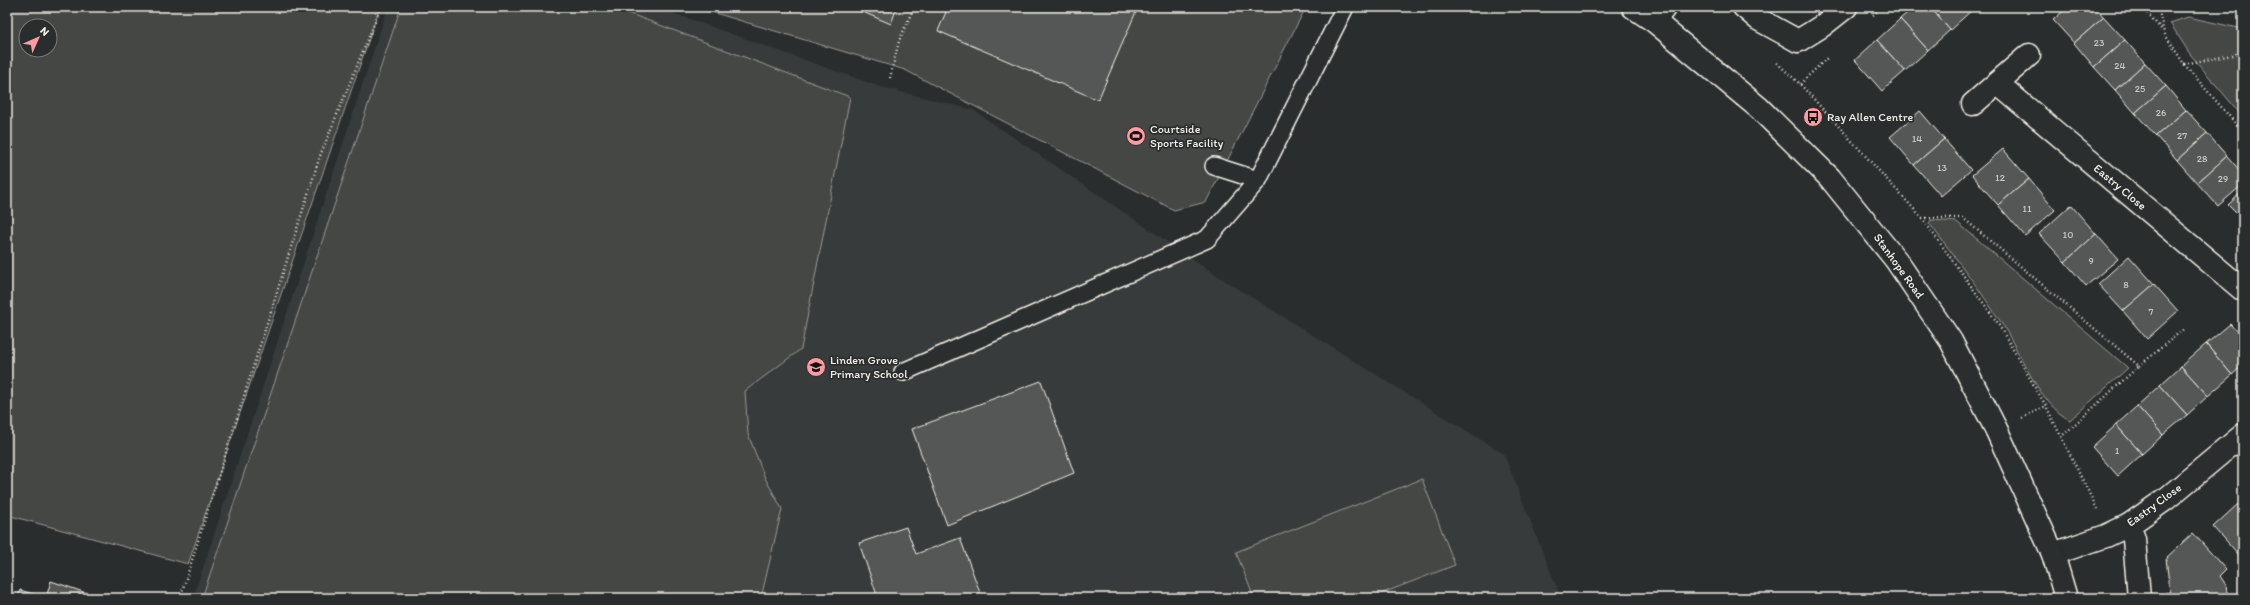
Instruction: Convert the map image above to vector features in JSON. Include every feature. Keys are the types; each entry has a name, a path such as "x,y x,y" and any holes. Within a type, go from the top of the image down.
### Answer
{"street":[{"name":"Stanhope Road","path":"1633,7 1659,14 1759,108 1830,178 1896,260 1951,341 1997,431 2054,554 2066,598"},
{"path":"1744,7 1758,19 1798,41 1822,26 1846,7"},
{"path":"1973,104 2029,55"},
{"name":"Eastry Close","path":"1997,83 2243,290"},
{"name":"Eastry Close","path":"2054,554 2106,536 2128,525 2166,499 2243,435"},
{"path":"2128,525 2134,539 2139,598"}],"lane":[{"path":"903,372 1207,239 1258,180 1345,7"},
{"path":"1214,166 1258,180"}],"path":[{"path":"180,598 320,156 381,7"},
{"path":"890,78 898,41 914,7"},
{"path":"2142,7 2164,33 2184,64 2243,132"},
{"path":"2158,7 2164,33"},
{"path":"2184,64 2243,53"},
{"path":"1800,84 1922,218 1997,322 2062,436 2095,502 2106,536"},
{"path":"1922,218 1963,218 2139,366"},
{"path":"2062,436 2139,366 2184,328"}],"shaded area":[{"path":"7,7 380,7 188,564 7,515"},
{"name":"Linden Grove Primary School","path":"388,7 656,7 878,86 973,110 1224,280 1504,454 1561,598 193,598"},
{"path":"401,7 612,7 850,97 801,349 745,391 748,434 765,478 782,509 761,598 202,598"},
{"name":"Courtside Sports Facility","path":"695,7 1306,7 1206,202 1174,210 905,70"},
{"path":"2188,17 2243,29 2243,117 2190,54 2170,23"},
{"path":"1931,220 1957,222 2128,368 2070,420 2060,413 2050,404 2032,379 2004,327 1977,287 1929,223"},
{"path":"1422,479 1455,565 1370,598 1254,598 1236,552"}],"building":[{"path":"851,7 897,7 891,24"},
{"path":"948,7 1138,7 1098,100 938,31"},
{"path":"1914,7 1930,7 1950,30 1928,50 1900,19"},
{"path":"1930,7 1971,7 1973,9 1950,30"},
{"path":"2068,7 2095,7 2104,17 2074,43 2053,20"},
{"path":"2104,17 2125,40 2094,67 2074,43"},
{"path":"1900,19 1928,50 1905,71 1877,40"},
{"path":"1877,40 1905,71 1882,91 1855,60"},
{"path":"2125,40 2145,63 2115,90 2094,67"},
{"path":"2145,63 2166,86 2135,113 2115,90"},
{"path":"2166,86 2186,110 2156,136 2135,113"},
{"path":"2186,110 2207,133 2177,160 2156,136"},
{"path":"1920,111 1944,139 1914,165 1890,137"},
{"path":"2207,133 2227,156 2197,183 2177,160"},
{"path":"1944,139 1971,170 1941,196 1914,165"},
{"path":"2003,149 2029,179 1998,205 1972,175"},
{"path":"2227,156 2243,174 2243,184 2218,206 2197,183"},
{"path":"2029,179 2055,210 2025,236 1998,205"},
{"path":"2243,191 2243,220 2228,205"},
{"path":"2071,205 2096,234 2065,262 2039,234"},
{"path":"2096,234 2118,259 2086,286 2065,262"},
{"path":"2129,256 2154,284 2123,311 2098,284"},
{"path":"2154,284 2178,311 2147,339 2123,311"},
{"path":"2230,324 2243,339 2243,365 2232,375 2206,344"},
{"path":"2206,344 2232,375 2208,396 2181,366"},
{"path":"2181,366 2208,396 2187,415 2160,385"},
{"path":"1041,381 1074,473 947,525 912,429"},
{"path":"2160,385 2187,415 2163,435 2137,406"},
{"path":"2137,406 2163,435 2142,454 2116,425"},
{"path":"2116,425 2142,454 2118,476 2092,447"},
{"path":"2238,504 2243,510 2243,554 2240,557 2213,527"},
{"path":"906,527 916,554 960,538 982,598 878,598 859,543"},
{"path":"2193,533 2226,570 2220,576 2226,585 2228,598 2166,598 2165,593 2170,592 2166,558"},
{"path":"51,581 101,598 46,598"},
{"path":"20,590 46,598 18,598"}],"place":[{"name":"Ray Allen Centre","path":"1813,117"},
{"name":"Courtside Sports Facility","path":"1136,136"},
{"name":"Linden Grove Primary School","path":"816,367"}]}
